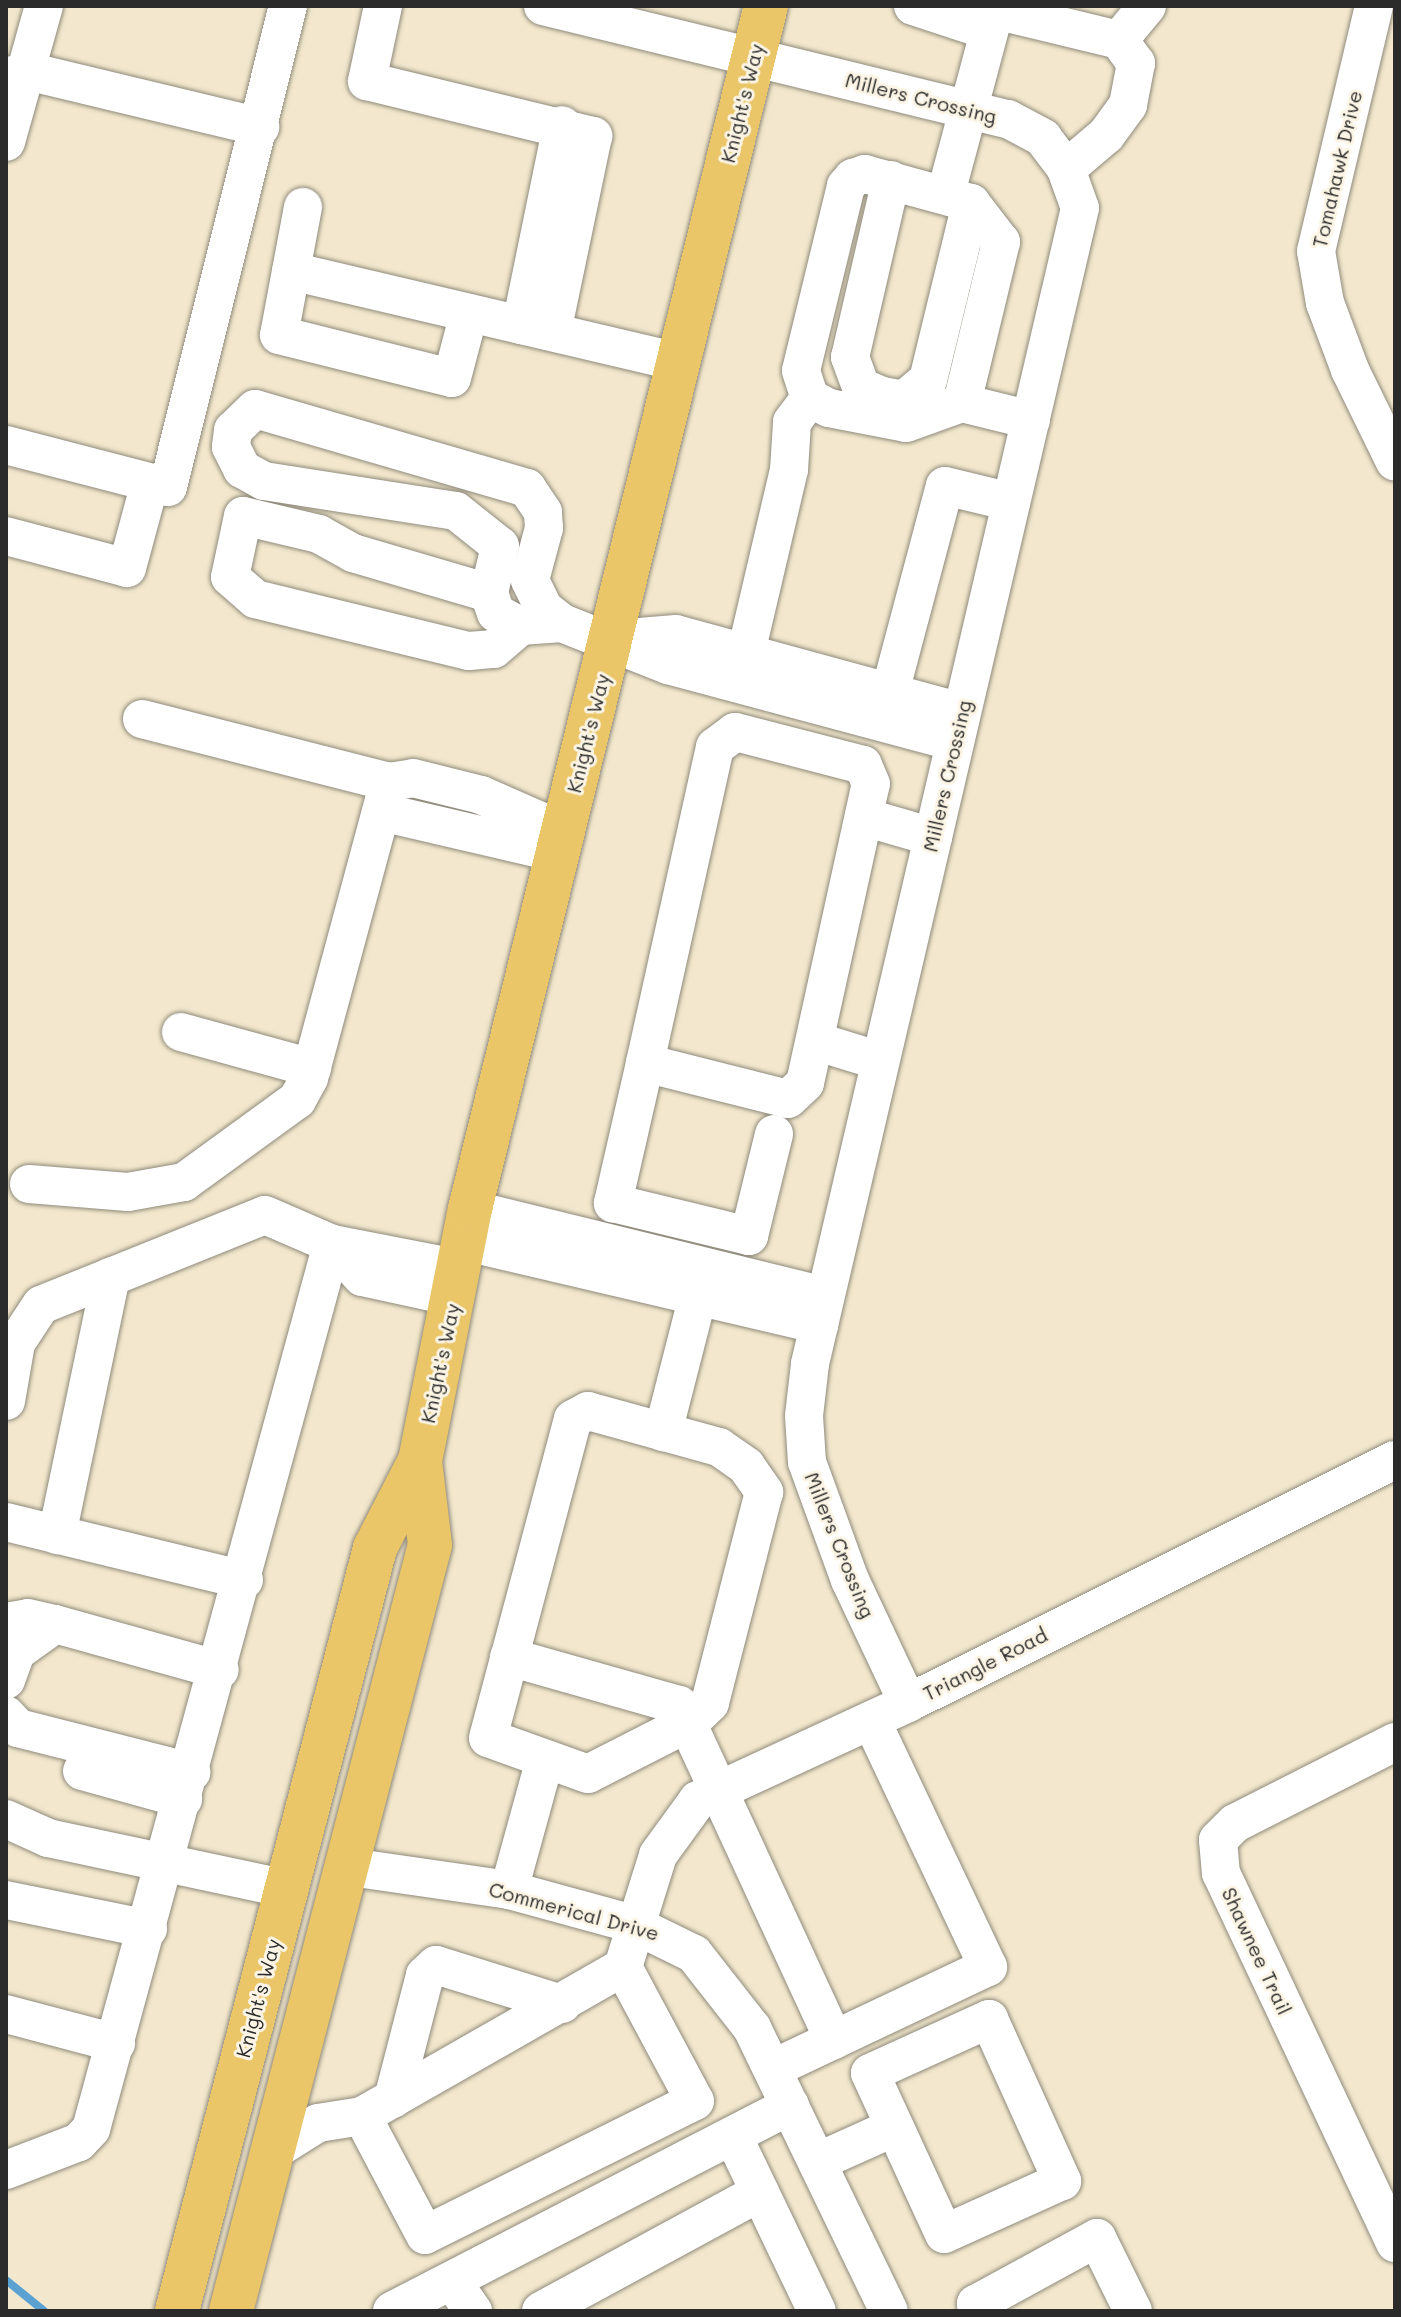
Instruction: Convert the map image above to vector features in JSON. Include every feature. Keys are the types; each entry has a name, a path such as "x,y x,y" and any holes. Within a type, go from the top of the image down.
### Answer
{"main road":[{"name":"Knight's Way","path":"174,2304 287,1889 375,1548 420,1461 462,1254 766,6"},
{"name":"Knight's Way","path":"231,2311 350,1867 430,1545 420,1461"},
{"path":"345,1663 358,1719 330,1853 336,1865 350,1867"}],"street":[{"path":"6,142 16,74 44,6"},
{"path":"6,445 168,487 288,6"},
{"path":"383,6 367,81 562,125 536,328"},
{"name":"Millers Crossing","path":"543,6 1008,119 1043,138 1066,169 1080,208 822,1310 804,1416 807,1462 850,1580 908,1703"},
{"path":"913,6 993,16 1119,40 1136,63 1128,105 1106,135 1066,169"},
{"path":"1119,40 1147,6"},
{"name":"Tomahawk Drive","path":"1374,6 1316,251 1325,303 1350,370 1395,462"},
{"path":"891,180 850,357 861,387 882,396 904,400 928,380 958,198 968,109 993,16"},
{"path":"16,74 260,127"},
{"path":"962,403 1002,252 1001,242 958,198 865,174 846,186 801,371 810,398 829,408 906,423 962,403 1031,420"},
{"path":"303,207 279,335 452,378 469,313"},
{"path":"291,271 678,362"},
{"path":"746,734 756,689 746,653 789,470 792,422 810,398"},
{"path":"562,623 520,626 496,613 489,593 500,546 456,511 264,481 242,469 231,447 233,430 255,409 527,488 543,512 544,528 530,580 544,609 562,623 612,639 668,665 756,689 959,727"},
{"path":"6,536 127,568 150,483"},
{"path":"890,692 945,486 1011,502"},
{"path":"489,593 353,553 319,534 243,516 230,577 255,599 469,651 494,649 520,626"},
{"path":"612,639 676,634 890,692 959,727"},
{"path":"142,719 385,797 560,842"},
{"path":"645,1063 788,1099 805,1083 871,784 863,765 735,732 715,747 613,1203 749,1236 774,1134"},
{"path":"29,1184 128,1192 184,1182 297,1100 312,1068 385,797"},
{"path":"864,817 933,837"},
{"path":"181,1032 312,1068"},
{"path":"815,1041 880,1061"},
{"path":"6,1401 16,1343 41,1305 265,1215 332,1244 362,1277 462,1254 702,1282 822,1310"},
{"path":"663,1432 715,1229"},
{"path":"6,2139 22,2165 79,2142 91,2129 167,1866 332,1244"},
{"path":"57,1535 111,1277"},
{"path":"764,1492 746,1466 719,1447 588,1411 573,1419 488,1738 588,1774 690,1722 710,1703 764,1492 807,1462"},
{"name":"Triangle Road","path":"623,1967 633,1924 658,1855 698,1800 908,1703 1395,1460"},
{"path":"6,1522 244,1580"},
{"path":"6,1622 28,1618 55,1624 220,1670"},
{"path":"6,1680 16,1652 55,1624"},
{"path":"509,1657 679,1705 690,1722 834,2040"},
{"path":"6,1715 18,1728 187,1786"},
{"path":"772,2069 988,1967 871,1720"},
{"name":"Shawnee Trail","path":"1395,1742 1235,1823 1218,1840 1221,1873 1395,2243"},
{"path":"6,1749 187,1786"},
{"path":"509,1890 545,1759"},
{"path":"6,1819 48,1838 167,1866 287,1889"},
{"name":"Commerical Drive","path":"350,1867 509,1890 633,1924 694,1954 721,1982 772,2069 889,2311"},
{"path":"6,1900 148,1929"},
{"path":"275,2150 318,2123 378,2108 562,2004 623,1967 695,2101 425,2235 378,2108 425,1975 436,1965 562,2004"},
{"path":"6,2014 112,2055"},
{"path":"989,2019 1062,2181 944,2234 895,2127 870,2073 989,2019"},
{"path":"6,2041 112,2055"},
{"path":"392,2311 462,2296 733,2136 790,2106"},
{"path":"817,2162 895,2127"},
{"path":"733,2136 817,2311"},
{"path":"541,2311 760,2192"},
{"path":"979,2311 976,2304 1097,2238 1133,2311"}],"waterway":[{"path":"6,2280 44,2311"}]}
